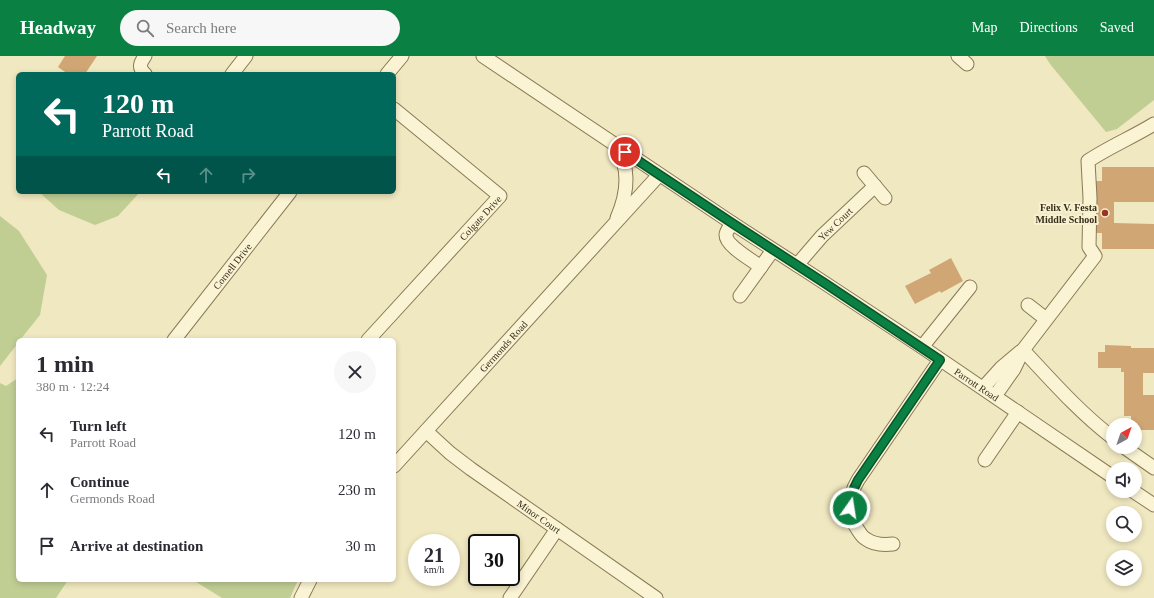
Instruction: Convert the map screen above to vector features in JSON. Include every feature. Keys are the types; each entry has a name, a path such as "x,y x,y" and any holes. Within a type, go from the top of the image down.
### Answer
{"street":[{"path":"234,72 246,56"},
{"path":"389,72 402,56"},
{"name":"Germonds Road","path":"396,464 659,175 483,56"},
{"name":"Colgate Drive","path":"370,338 500,196 396,112"},
{"path":"995,396 1014,369 1023,350 1095,256 1089,247 1090,198 1088,161 1101,152 1154,124"},
{"name":"Germonds Road","path":"612,227 623,202 626,183 626,170 623,159 619,150 614,144"},
{"path":"864,173 885,198"},
{"name":"Parrott Road","path":"659,175 922,347 1106,472"},
{"name":"Yew Court","path":"797,265 822,236 875,186"},
{"name":"Cornell Drive","path":"176,338 288,194"},
{"path":"732,223 726,235 731,246 761,267"},
{"path":"740,296 773,250"},
{"path":"922,347 970,287"},
{"path":"1028,305 1046,319"},
{"path":"983,388 1001,368 1023,350"},
{"path":"1023,350 1065,394 1099,428 1106,433"},
{"path":"893,544 877,544 862,536 854,526 852,520 850,508 851,497 858,480 940,360"},
{"path":"985,460 1018,412"},
{"name":"Minor Court","path":"426,431 471,470 656,598"},
{"path":"1134,454 1154,468"},
{"path":"1142,497 1154,505"},
{"path":"510,598 557,529"},
{"path":"301,598 309,582"}],"green space":[{"path":"1045,56 1154,56 1154,100 1117,129 1106,132"},
{"path":"41,194 138,194 118,216 95,225 59,210"},
{"path":"0,216 19,231 47,275 40,315 22,338 16,338 16,346 0,366"},
{"path":"16,379 16,582 67,582 56,598 0,598 0,383 6,386"},
{"path":"196,582 297,582 290,598 222,598"}],"building":[{"path":"65,56 97,56 86,72 65,72 58,67"},
{"name":"Felix V. Festa Middle School","path":"1102,167 1154,167 1154,202 1114,202 1114,223 1154,224 1154,249 1102,249 1102,233 1095,233 1095,181 1102,181"},
{"path":"951,258 963,281 941,293 940,291 915,304 905,286 931,273 929,270"},
{"path":"1105,345 1131,346 1131,348 1154,348 1154,373 1143,373 1143,395 1154,395 1154,430 1142,430 1142,418 1131,418 1131,416 1124,416 1124,372 1121,372 1121,368 1098,368 1098,352 1105,352"}],"place":[{"name":"Felix V. Festa Middle School","path":"1105,213"}],"route":[{"path":"625,152 876,316 940,360 858,480 852,491 850,508"}]}
